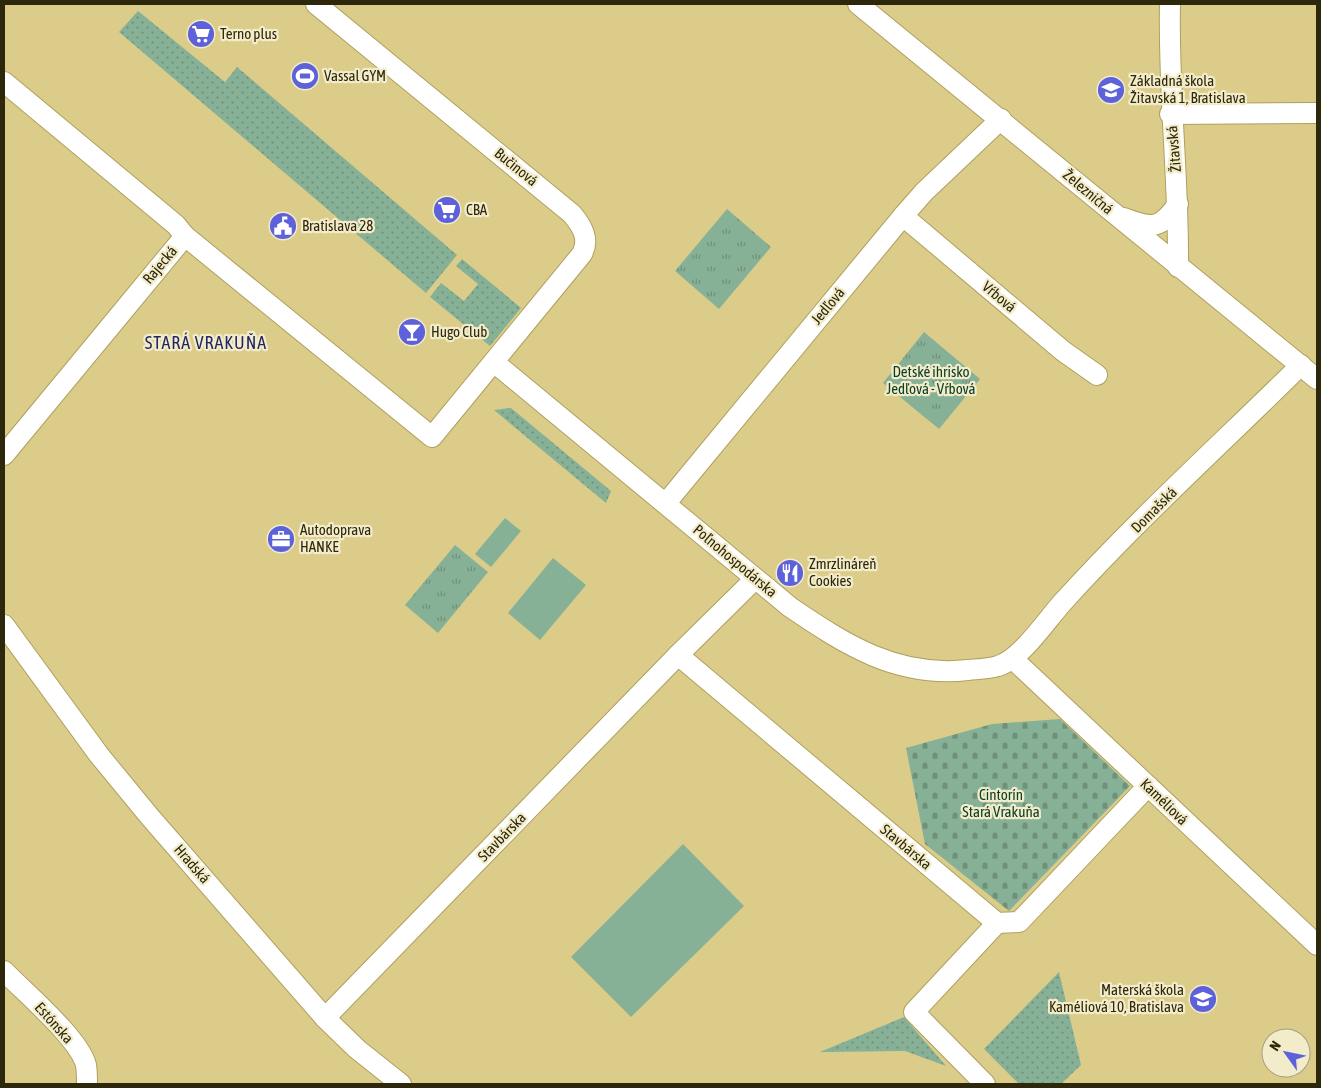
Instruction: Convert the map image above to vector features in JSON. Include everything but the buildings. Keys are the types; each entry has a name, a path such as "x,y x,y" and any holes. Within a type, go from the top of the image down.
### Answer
{"street":[{"name":"Bučinová","path":"316,4 538,185 572,214 580,225 586,240 582,254 495,363"},
{"name":"Železničná","path":"858,4 1317,379"},
{"name":"Žitavská","path":"1170,4 1170,114 1178,204 1178,267"},
{"name":"Rajecká","path":"4,82 176,225 185,236 4,455"},
{"path":"1170,114 1317,113"},
{"name":"Jedľová","path":"666,502 903,216 924,192 1001,119"},
{"path":"1114,214 1139,224 1155,226 1166,221 1178,204"},
{"name":"Vŕbová","path":"903,216 1063,351 1097,376"},
{"path":"185,236 432,437 495,363"},
{"name":"Poľnohospodárska","path":"495,363 666,502 755,579 825,630 865,653 892,664 953,672 997,667 1013,659"},
{"name":"Domašská","path":"1013,659 1072,593 1301,365"},
{"name":"Stavbárska","path":"325,1018 678,655 755,579"},
{"name":"Hradská","path":"4,624 99,755 325,1018 356,1049 401,1084"},
{"name":"Stavbárska","path":"678,655 997,923"},
{"name":"Kaméliová","path":"1013,659 1317,944"},
{"path":"985,1084 914,1012 997,923 1019,922 1148,786"},
{"name":"Estónska","path":"4,971 61,1028 78,1050 86,1064 87,1084"}],"green space":[{"path":"138,11 225,82 237,67 457,255 426,293 119,32"},
{"path":"727,209 771,247 719,309 675,271"},
{"path":"462,259 521,308 490,346 430,297 441,283 464,301 478,284 456,266"},
{"name":"Detské ihrisko Jedľová - Vŕbová","path":"924,332 980,379 939,429 883,383"},
{"path":"511,408 611,491 606,503 494,410"},
{"path":"505,518 521,531 491,567 475,554"},
{"path":"455,545 488,572 438,633 405,605"},
{"path":"553,558 586,585 540,640 508,613"},
{"name":"Cintorín Stará Vrakuňa","path":"1060,719 1130,786 1009,911 925,844 906,748 992,724"},
{"path":"683,844 744,906 631,1017 571,957"},
{"path":"1059,972 1081,1065 1061,1084 1019,1084 984,1049"},
{"path":"904,1017 946,1066 905,1051 820,1052"}],"place":[{"name":"Terno plus","path":"201,34"},
{"name":"Vassal GYM","path":"305,76"},
{"name":"Základná škola Žitavská 1, Bratislava","path":"1111,90"},
{"name":"CBA","path":"447,210"},
{"name":"Bratislava 28","path":"283,226"},
{"name":"Hugo Club","path":"412,332"},
{"name":"Autodoprava HANKE","path":"281,539"},
{"name":"Zmrzlináreň Cookies","path":"790,573"},
{"name":"Materská škola Kaméliová 10, Bratislava","path":"1203,999"}],"district":[{"name":"STARÁ VRAKUŇA","path":"206,343"}]}
